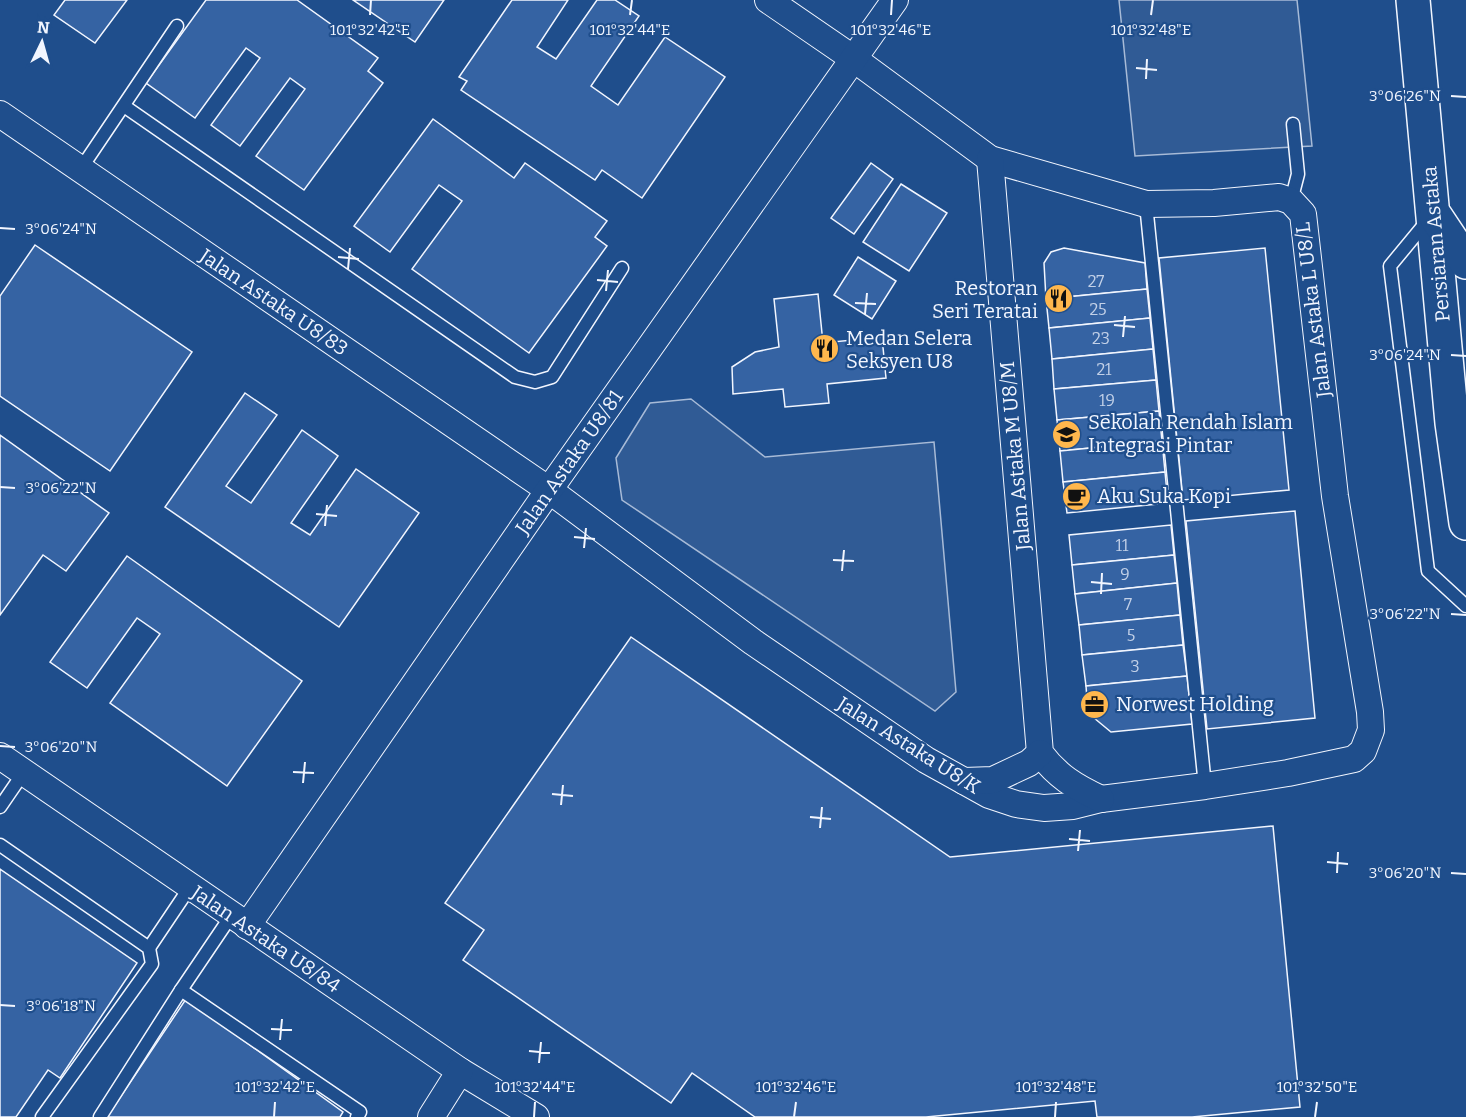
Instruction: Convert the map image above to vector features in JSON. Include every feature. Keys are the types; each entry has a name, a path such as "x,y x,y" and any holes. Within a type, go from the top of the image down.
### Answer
{"main road":[{"name":"Persiaran Astaka","path":"1413,0 1452,423 1466,524"},
{"path":"1433,213 1466,262"},
{"path":"1452,423 1466,387"}],"street":[{"name":"Jalan Astaka L U8/L","path":"768,0 854,59 990,159 1146,204 1214,203 1279,197 1291,201 1303,214 1335,495 1370,712 1371,730 1363,751"},
{"name":"Jalan Astaka U8/81","path":"239,921 549,490 895,0"},
{"name":"Jalan Astaka U8/83","path":"0,114 549,490"},
{"name":"Jalan Astaka M U8/M","path":"990,159 1040,753"},
{"name":"Jalan Astaka U8/K","path":"549,490 753,642 926,760 989,795 1016,804 1073,806 1101,799 1205,786 1288,773 1354,759 1363,751"},
{"path":"964,781 993,780 1029,763 1040,753 1074,786 1101,799"},
{"name":"Jalan Astaka U8/84","path":"0,756 460,1071 536,1117"},
{"path":"430,1117 460,1071"}],"lane":[{"path":"80,170 177,26"},
{"path":"124,106 515,377 535,382 552,377 622,268"},
{"path":"1291,201 1298,174 1293,124"},
{"path":"1146,204 1205,786"},
{"path":"1433,213 1390,266 1428,571 1466,606"},
{"path":"0,807 24,772"},
{"path":"0,845 149,948"},
{"path":"42,1117 152,964 149,948 190,887"},
{"path":"100,1117 181,990 239,921"},
{"path":"181,990 360,1112 357,1117"}],"shaded area":[{"path":"1119,0 1297,0 1312,146 1135,156"},
{"path":"691,399 765,457 934,442 956,692 935,711 622,500 616,458 650,403"}],"building":[{"path":"65,0 127,0 95,43 54,15"},
{"path":"206,0 297,0 378,58 368,71 383,83 304,190 256,156 305,89 290,78 240,146 211,125 260,58 246,48 195,118 146,83"},
{"path":"353,0 444,0 415,42"},
{"path":"512,0 568,0 537,47 556,59 597,0 615,0 639,16 591,86 618,105 665,37 725,77 642,198 602,170 595,180 461,90 467,81 459,77"},
{"path":"433,119 514,178 525,163 607,221 595,237 607,246 529,353 412,269 462,201 439,185 390,252 354,226"},
{"path":"871,163 893,179 854,234 831,218"},
{"path":"901,184 947,213 909,271 863,242"},
{"path":"35,245 192,352 110,471 0,396 0,296"},
{"path":"1064,248 1145,263 1147,289 1046,299 1044,263 1051,252"},
{"path":"1265,248 1289,490 1183,500 1159,258"},
{"path":"858,257 896,281 872,319 834,295"},
{"path":"1147,289 1150,318 1049,328 1046,299"},
{"name":"Medan Selera Seksyen U8","path":"818,294 823,343 882,337 886,378 827,384 829,403 785,407 783,389 733,394 732,367 755,352 779,347 774,299"},
{"path":"1150,318 1153,349 1052,359 1049,328"},
{"path":"1153,349 1156,380 1054,389 1052,359"},
{"path":"1156,380 1159,411 1057,420 1054,389"},
{"path":"245,393 277,415 226,486 251,503 302,430 338,456 291,523 310,535 356,469 419,513 339,627 165,507"},
{"path":"1159,411 1162,441 1060,451 1057,420"},
{"path":"0,435 109,513 66,571 43,555 0,615"},
{"path":"1162,441 1165,472 1063,482 1060,451"},
{"path":"1165,472 1168,503 1067,513 1063,482"},
{"path":"1295,511 1315,718 1207,729 1186,521"},
{"path":"1171,525 1174,555 1072,565 1069,535"},
{"path":"1174,555 1177,583 1075,594 1072,565"},
{"path":"127,556 302,681 227,786 110,703 160,634 137,618 87,688 50,662"},
{"path":"1177,583 1180,615 1079,625 1075,594"},
{"path":"1180,615 1183,645 1082,655 1079,625"},
{"path":"631,637 950,857 1273,826 1300,1107 1192,1117 1097,1117 1095,1101 926,1117 755,1117 692,1073 671,1103 463,960 484,930 445,903"},
{"path":"1183,645 1187,676 1086,686 1082,655"},
{"path":"1187,676 1192,724 1111,732 1088,713 1086,686"},
{"path":"0,869 137,963 60,1078 48,1070 16,1117 0,1117"},
{"path":"186,999 343,1112 340,1117 107,1117"}],"place":[{"name":"Restoran Seri Teratai","path":"1059,299"},
{"name":"Medan Selera Seksyen U8","path":"825,349"},
{"name":"Sekolah Rendah Islam Integrasi Pintar","path":"1067,434"},
{"name":"Aku Suka Kopi","path":"1076,496"},
{"name":"Norwest Holding","path":"1095,704"}]}
